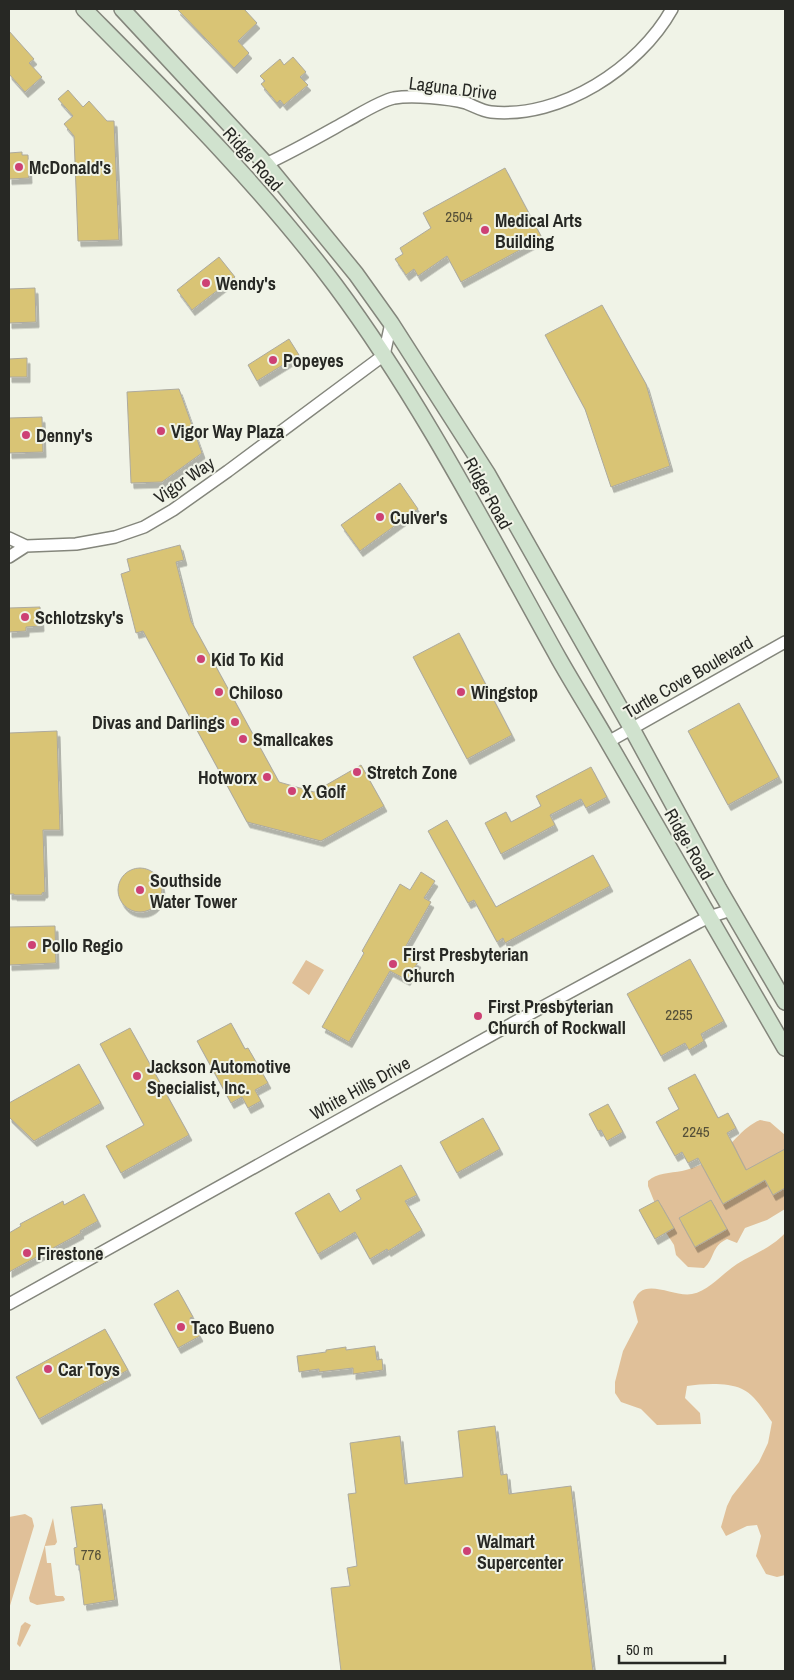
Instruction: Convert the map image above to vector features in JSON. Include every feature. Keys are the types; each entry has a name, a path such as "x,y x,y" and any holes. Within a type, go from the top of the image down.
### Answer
{"main road":[{"name":"Ridge Road","path":"84,9 150,75 240,171 335,285 384,355 467,492 565,669 785,1048"},
{"name":"Ridge Road","path":"122,9 266,164 356,274 391,323 487,473 632,729 731,910 785,1002"}],"street":[{"name":"Laguna Drive","path":"266,164 393,98 417,97 464,103 489,112 529,111 560,102 595,85 622,67 642,50 662,26 672,9"},
{"path":"384,355 391,323"},
{"name":"Vigor Way","path":"9,538 26,546 76,544 115,537 144,527 173,510 228,471 384,355"},
{"name":"Vigor Way","path":"9,556 26,546"},
{"name":"Turtle Cove Boulevard","path":"608,742 785,642"},
{"name":"White Hills Drive","path":"9,1304 513,1023 709,917 731,910"}],"shaded area":[{"path":"306,960 324,970 309,995 292,983"},
{"path":"760,1120 770,1122 785,1135 785,1209 767,1220 745,1228 737,1243 727,1239 722,1242 718,1245 704,1268 688,1267 676,1255 674,1245 656,1217 654,1201 648,1181 660,1175 686,1170 707,1161 721,1153 747,1128"},
{"path":"785,1233 785,1575 777,1577 766,1574 756,1556 761,1536 757,1525 747,1526 726,1536 721,1527 732,1496 759,1462 768,1443 772,1422 759,1404 747,1392 729,1385 687,1386 685,1398 700,1413 701,1424 657,1425 641,1409 621,1402 615,1393 615,1382 623,1351 638,1322 633,1302 639,1293 645,1289 658,1289 679,1294 698,1292 710,1286 737,1264 774,1243"},
{"path":"25,1514 32,1518 34,1526 9,1609 9,1517"},
{"path":"53,1518 57,1542 55,1545 45,1546 47,1563 51,1563 55,1595 63,1596 65,1599 64,1601 37,1605 30,1602 29,1598"},
{"path":"25,1622 31,1625 20,1647 17,1644 21,1626"}],"building":[{"path":"177,9 244,9 257,23 238,41 249,53 234,68"},
{"path":"9,31 34,59 29,63 42,77 25,92 9,74"},
{"path":"293,57 306,72 300,77 308,85 284,105 280,100 277,103 261,84 265,81 260,76 280,59 284,65"},
{"path":"68,90 83,107 89,101 107,121 114,121 119,240 78,241 74,136 64,124 73,116 58,99"},
{"name":"McDonald's","path":"22,152 22,155 28,155 29,178 9,179 9,153"},
{"name":"Medical Arts Building","path":"505,168 542,238 461,282 447,256 418,276 414,269 406,275 395,259 403,254 400,248 431,228 423,213"},
{"name":"Wendy's","path":"219,257 235,277 192,310 177,290"},
{"path":"35,288 36,322 9,323 9,289"},
{"path":"602,305 646,384 670,466 611,487 585,409 545,335"},
{"name":"Popeyes","path":"289,339 299,355 257,381 248,365"},
{"path":"27,358 27,377 9,377 9,359"},
{"name":"Vigor Way Plaza","path":"179,389 202,453 162,482 131,483 127,392"},
{"name":"Denny's","path":"42,417 43,452 9,453 9,418"},
{"name":"Culver's","path":"400,483 418,509 360,551 341,525"},
{"path":"180,545 184,560 176,562 191,621 279,782 314,792 361,765 384,806 321,841 247,822 143,631 136,633 121,574 130,571 127,559"},
{"name":"Schlotzsky's","path":"40,607 41,626 26,627 26,631 9,632 9,608"},
{"path":"459,633 512,735 467,759 413,657"},
{"path":"739,703 779,777 728,805 688,731"},
{"path":"57,731 60,830 43,830 45,892 42,895 9,894 9,733"},
{"path":"591,767 607,797 586,808 581,799 550,815 555,825 501,854 485,823 506,812 511,822 541,806 536,796"},
{"path":"447,820 496,907 593,855 610,886 505,943 503,938 497,942 474,900 468,903 428,831"},
{"name":"Southside Water Tower","path":"144,868 156,874 161,881 161,899 156,906 149,911 136,912 128,909 121,902 118,886 121,878 128,871"},
{"name":"First Presbyterian Church","path":"421,872 435,881 424,898 431,902 402,953 418,962 407,980 390,971 349,1042 322,1027 400,884 410,890"},
{"name":"Pollo Regio","path":"55,926 56,963 9,965 9,927"},
{"path":"690,959 724,1021 701,1034 704,1041 689,1050 685,1043 661,1056 627,994"},
{"path":"231,1023 245,1049 248,1048 268,1083 255,1090 261,1101 248,1108 242,1097 231,1103 197,1041"},
{"path":"130,1028 189,1135 121,1173 106,1146 144,1125 100,1044"},
{"path":"79,1064 101,1103 34,1141 9,1117 9,1103"},
{"path":"695,1074 718,1118 728,1113 736,1128 727,1133 746,1170 785,1149 785,1188 773,1195 765,1180 723,1204 698,1158 688,1163 682,1152 675,1156 656,1122 679,1109 668,1088"},
{"path":"608,1104 623,1132 607,1141 601,1130 598,1131 589,1114"},
{"path":"483,1118 500,1149 457,1173 440,1142"},
{"path":"401,1165 417,1195 405,1201 422,1230 388,1251 387,1249 370,1259 355,1232 318,1254 295,1213 329,1193 340,1212 361,1199 356,1190"},
{"name":"Firestone","path":"84,1194 98,1221 80,1231 81,1233 9,1272 9,1233 21,1226 20,1224 63,1201 64,1205"},
{"path":"658,1200 674,1228 655,1239 639,1210"},
{"path":"711,1200 727,1229 695,1247 679,1218"},
{"name":"Taco Bueno","path":"178,1290 193,1317 190,1318 200,1336 178,1348 154,1304"},
{"path":"105,1329 128,1370 39,1419 16,1377"},
{"path":"375,1346 377,1360 382,1359 383,1370 353,1374 353,1368 319,1372 319,1369 299,1372 297,1356 346,1347 346,1350"},
{"name":"Walmart Supercenter","path":"495,1426 501,1475 507,1474 509,1494 571,1486 593,1671 341,1671 331,1588 350,1586 347,1568 357,1566 348,1494 356,1493 350,1443 400,1436 405,1484 463,1477 458,1431"},
{"path":"102,1504 115,1600 84,1605 79,1565 76,1565 74,1548 77,1547 71,1507"}],"place":[{"name":"McDonald's","path":"19,167"},
{"name":"Medical Arts Building","path":"485,230"},
{"name":"Wendy's","path":"206,283"},
{"name":"Popeyes","path":"273,360"},
{"name":"Vigor Way Plaza","path":"161,431"},
{"name":"Denny's","path":"26,435"},
{"name":"Culver's","path":"380,517"},
{"name":"Schlotzsky's","path":"25,617"},
{"name":"Kid To Kid","path":"201,659"},
{"name":"Chiloso","path":"219,692"},
{"name":"Wingstop","path":"461,692"},
{"name":"Divas and Darlings","path":"235,722"},
{"name":"Smallcakes","path":"243,739"},
{"name":"Stretch Zone","path":"357,772"},
{"name":"Hotworx","path":"267,777"},
{"name":"X Golf","path":"292,791"},
{"name":"Southside Water Tower","path":"140,890"},
{"name":"Pollo Regio","path":"32,945"},
{"name":"First Presbyterian Church","path":"393,964"},
{"name":"First Presbyterian Church of Rockwall","path":"478,1016"},
{"name":"Jackson Automotive Specialist, Inc.","path":"137,1076"},
{"name":"Firestone","path":"27,1253"},
{"name":"Taco Bueno","path":"181,1327"},
{"name":"Car Toys","path":"48,1369"},
{"name":"Walmart Supercenter","path":"467,1551"}]}
